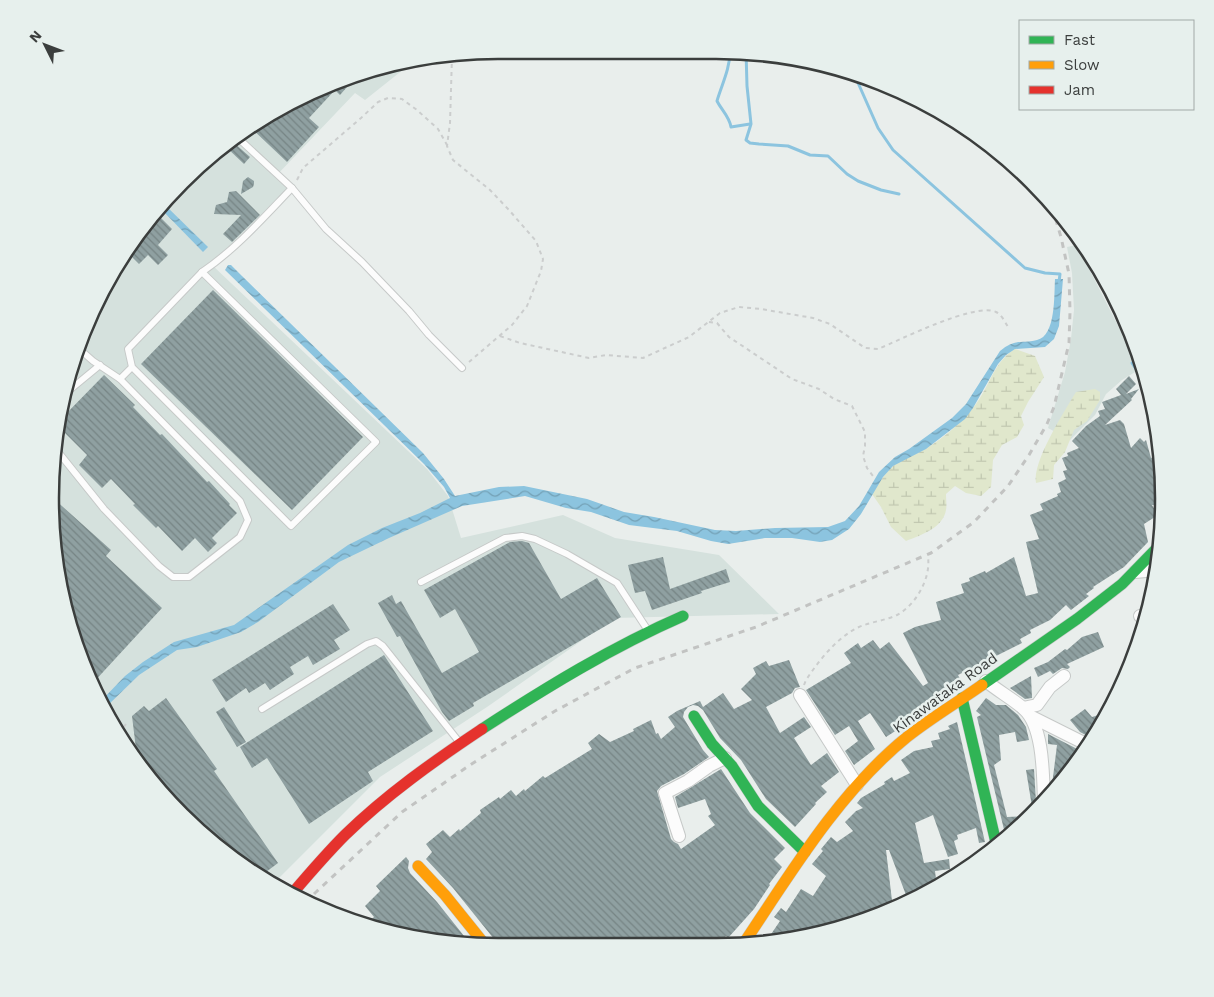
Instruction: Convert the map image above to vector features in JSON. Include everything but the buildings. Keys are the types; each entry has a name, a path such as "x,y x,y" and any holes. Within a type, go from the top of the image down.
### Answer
{"street":[{"name":"Kinawataka Road","path":"748,937 805,852 857,785 907,736 1077,619 1135,572 1151,555"},
{"path":"1135,572 1149,571"},
{"path":"297,889 361,821 460,744 598,656 648,630 683,616"},
{"path":"1028,713 1050,686 1064,676"},
{"path":"986,681 1028,713 1082,742"},
{"path":"800,695 857,785"},
{"path":"962,698 995,837"},
{"path":"1028,713 1040,748 1043,791"},
{"path":"694,716 712,744 732,766 758,806 805,852"},
{"path":"679,836 665,792 688,781 724,758"},
{"path":"418,866 445,895 479,937"}],"lane":[{"path":"242,142 292,188 326,229 362,262 462,368"},
{"path":"202,272 376,442 291,526 132,367 128,349 202,272 235,245 292,188"},
{"path":"61,456 104,509 159,566 173,577 189,577 240,537 248,520 240,501 120,379 84,353"},
{"path":"74,386 100,365"},
{"path":"120,379 132,367"},
{"path":"421,582 505,538 522,536 535,539 567,554 617,583 648,630"},
{"path":"262,709 366,644 376,641 383,646 460,744"}],"path":[{"path":"447,146 450,123 452,62"},
{"path":"292,188 303,168 378,102 388,98 402,99 438,129 453,160 490,190 509,210 536,241 543,259 541,271 528,306 512,325 462,368"},
{"path":"500,336 520,343 589,358 606,355 644,358 689,337 720,313 739,307 761,308 813,318 830,324 865,348 878,349 949,318 984,310 995,312 1008,327"},
{"path":"709,322 717,323 728,337 792,379 852,406 865,432 863,456 872,476"},
{"path":"800,695 806,680 821,659 851,631 898,614 911,603 925,581 929,567 928,557"}],"shaded area":[{"path":"403,69 365,100 355,93 275,177 288,189 211,264 427,469 448,496 461,538 563,515 615,538 719,555 779,614 614,618 487,707 380,777 278,879 254,864 209,829 168,788 133,743 104,693 92,667 82,640 67,584 60,527 59,498 60,470 67,413 82,357 104,304 133,254 150,231 168,209 209,168 254,133 304,104 330,92 357,82"},
{"path":"1075,245 1085,260 1127,343 1136,371 1122,380 1106,394 1095,415 1070,440 1048,428 1065,372 1071,339 1074,310 1072,273 1067,247"}],"green space":[{"path":"1015,349 1035,356 1044,377 1021,416 1024,425 1017,437 1002,445 993,460 991,487 981,496 966,493 955,486 946,494 946,510 941,522 930,530 906,541 891,527 872,494 893,466 933,444 963,419 978,401 1001,361"},
{"path":"1095,389 1100,392 1100,400 1087,421 1074,430 1065,452 1054,465 1053,479 1036,483 1036,474 1044,450 1076,392"}],"water":[{"path":"169,208 208,247 203,252 165,213"},
{"path":"228,265 231,265 423,453 455,496 499,487 524,486 587,499 624,512 715,530 736,531 828,527 845,521 859,506 879,472 895,457 952,418 966,404 1000,351 1010,344 1037,340 1043,337 1048,331 1053,314 1055,279 1063,279 1059,326 1054,339 1045,347 1015,349 1006,355 998,364 965,419 926,449 893,466 883,477 861,514 849,529 832,540 820,542 792,538 765,538 728,544 677,531 629,525 591,512 566,508 525,496 462,506 339,562 258,622 241,632 197,647 177,650 139,675 110,703 106,696 125,676 174,642 234,625 348,545 450,498 444,487 424,464 225,270"}],"waterway":[{"path":"730,59 717,101 731,127 750,124"},
{"path":"746,60 751,124 746,140 750,143 788,146 810,155 828,156 847,174 858,181 881,190 899,194"},
{"path":"858,82 878,128 893,150 1025,268 1045,273 1060,274 1059,282"},
{"path":"1132,363 1135,368"}],"railway":[{"path":"312,897 402,812 470,765 555,711 635,668 756,627 931,553 974,522 1008,486 1029,455 1047,424 1054,407 1069,343 1070,312 1069,274 1056,222"}],"traffic: fast":[{"path":"982,685 1077,619 1122,584 1151,554"},
{"path":"482,729 580,668 683,616"},
{"path":"962,698 995,837"},
{"path":"694,716 712,744 732,766 758,806 805,852"}],"traffic: slow":[{"path":"748,937 817,835 859,783 907,737 982,685"},
{"path":"418,866 445,895 479,937"}],"traffic: jam":[{"path":"296,889 338,842 377,806 428,766 482,729"}]}
